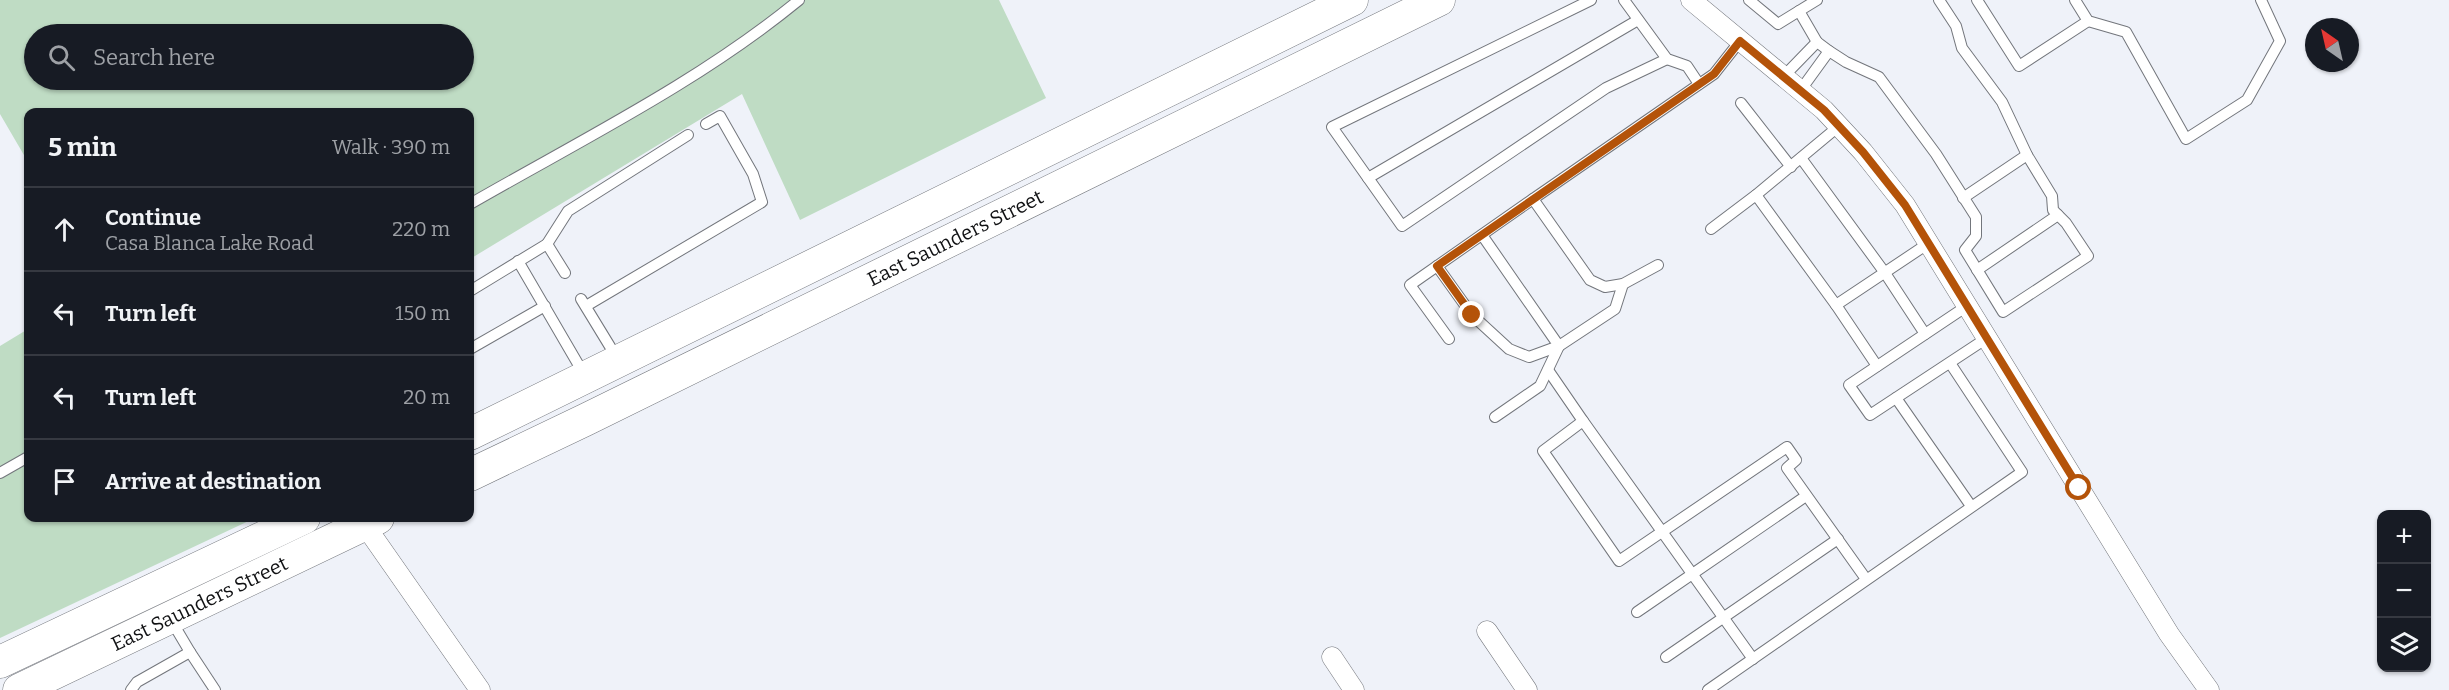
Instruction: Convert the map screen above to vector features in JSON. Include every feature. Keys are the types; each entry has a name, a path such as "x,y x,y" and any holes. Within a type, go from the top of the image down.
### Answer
{"main road":[{"name":"East Saunders Street","path":"474,432 618,359 1352,0"},
{"name":"East Saunders Street","path":"474,473 1439,0"},
{"path":"474,452 671,354 694,339 738,301"},
{"name":"East Saunders Street","path":"0,662 296,522"},
{"name":"East Saunders Street","path":"19,690 364,522"}],"street":[{"path":"1691,0 1784,75 1839,126 1905,205 2169,634 2209,690"},
{"path":"369,522 480,690"},
{"path":"1487,631 1527,690"},
{"path":"1332,657 1354,690"}],"lane":[{"path":"474,202 691,77 756,35 798,0"},
{"path":"1592,0 1332,127 1402,226 1605,88 1667,59"},
{"path":"1624,0 1667,59 1687,66 1699,84"},
{"path":"1749,0 1778,24 1817,0"},
{"path":"1799,11 1817,42 1846,62 1879,77 1936,154 1976,217 1976,236 1965,250 2003,312 2088,256 2054,210 2052,196 2027,155 2002,102 1962,48 1956,26 1939,0"},
{"path":"1977,0 2019,66 2088,21"},
{"path":"2075,0 2088,21 2126,32 2186,139 2247,100 2280,41 2261,0"},
{"path":"1368,178 1638,20"},
{"path":"1449,339 1410,285 1714,74 1740,41"},
{"path":"1784,75 1817,42"},
{"path":"1800,91 1829,51"},
{"path":"1741,103 1791,167"},
{"path":"618,359 583,303 762,202 753,174 720,116 706,124"},
{"path":"1711,229 1791,167 1839,126"},
{"path":"474,288 547,244 568,211 688,135"},
{"path":"1963,198 2027,155"},
{"path":"1801,158 1885,273 1925,334"},
{"path":"1756,195 1877,366"},
{"path":"1533,199 1590,280 1605,287 1623,284 1658,265"},
{"path":"1977,270 2058,215"},
{"path":"1482,235 1559,346"},
{"path":"1836,305 1929,243"},
{"path":"547,244 565,273"},
{"path":"518,261 585,376"},
{"path":"1437,266 1472,315 1509,349 1529,357 1559,346 1614,309 1623,284"},
{"path":"474,347 545,306"},
{"path":"1967,306 1849,385 1870,415 1987,338"},
{"path":"1495,417 1540,386 1559,346"},
{"path":"1707,690 2022,472 1950,363"},
{"path":"1548,370 1753,659"},
{"path":"1896,398 1971,506"},
{"path":"1583,421 1543,451 1619,561 1787,447 1796,460 1787,468 1866,579"},
{"path":"0,473 24,459"},
{"path":"1638,612 1806,496"},
{"path":"1666,657 1838,539"},
{"path":"170,617 215,690"},
{"path":"132,690 137,682 190,652"}],"green space":[{"path":"0,0 999,0 1046,98 800,220 742,94 474,257 474,108 24,108 24,155 0,114"},
{"path":"24,331 24,522 246,522 0,638 0,346"}],"route":[{"path":"1472,315 1437,266 1714,74 1740,41 1824,110 1863,152 1905,205 2079,488"}]}
